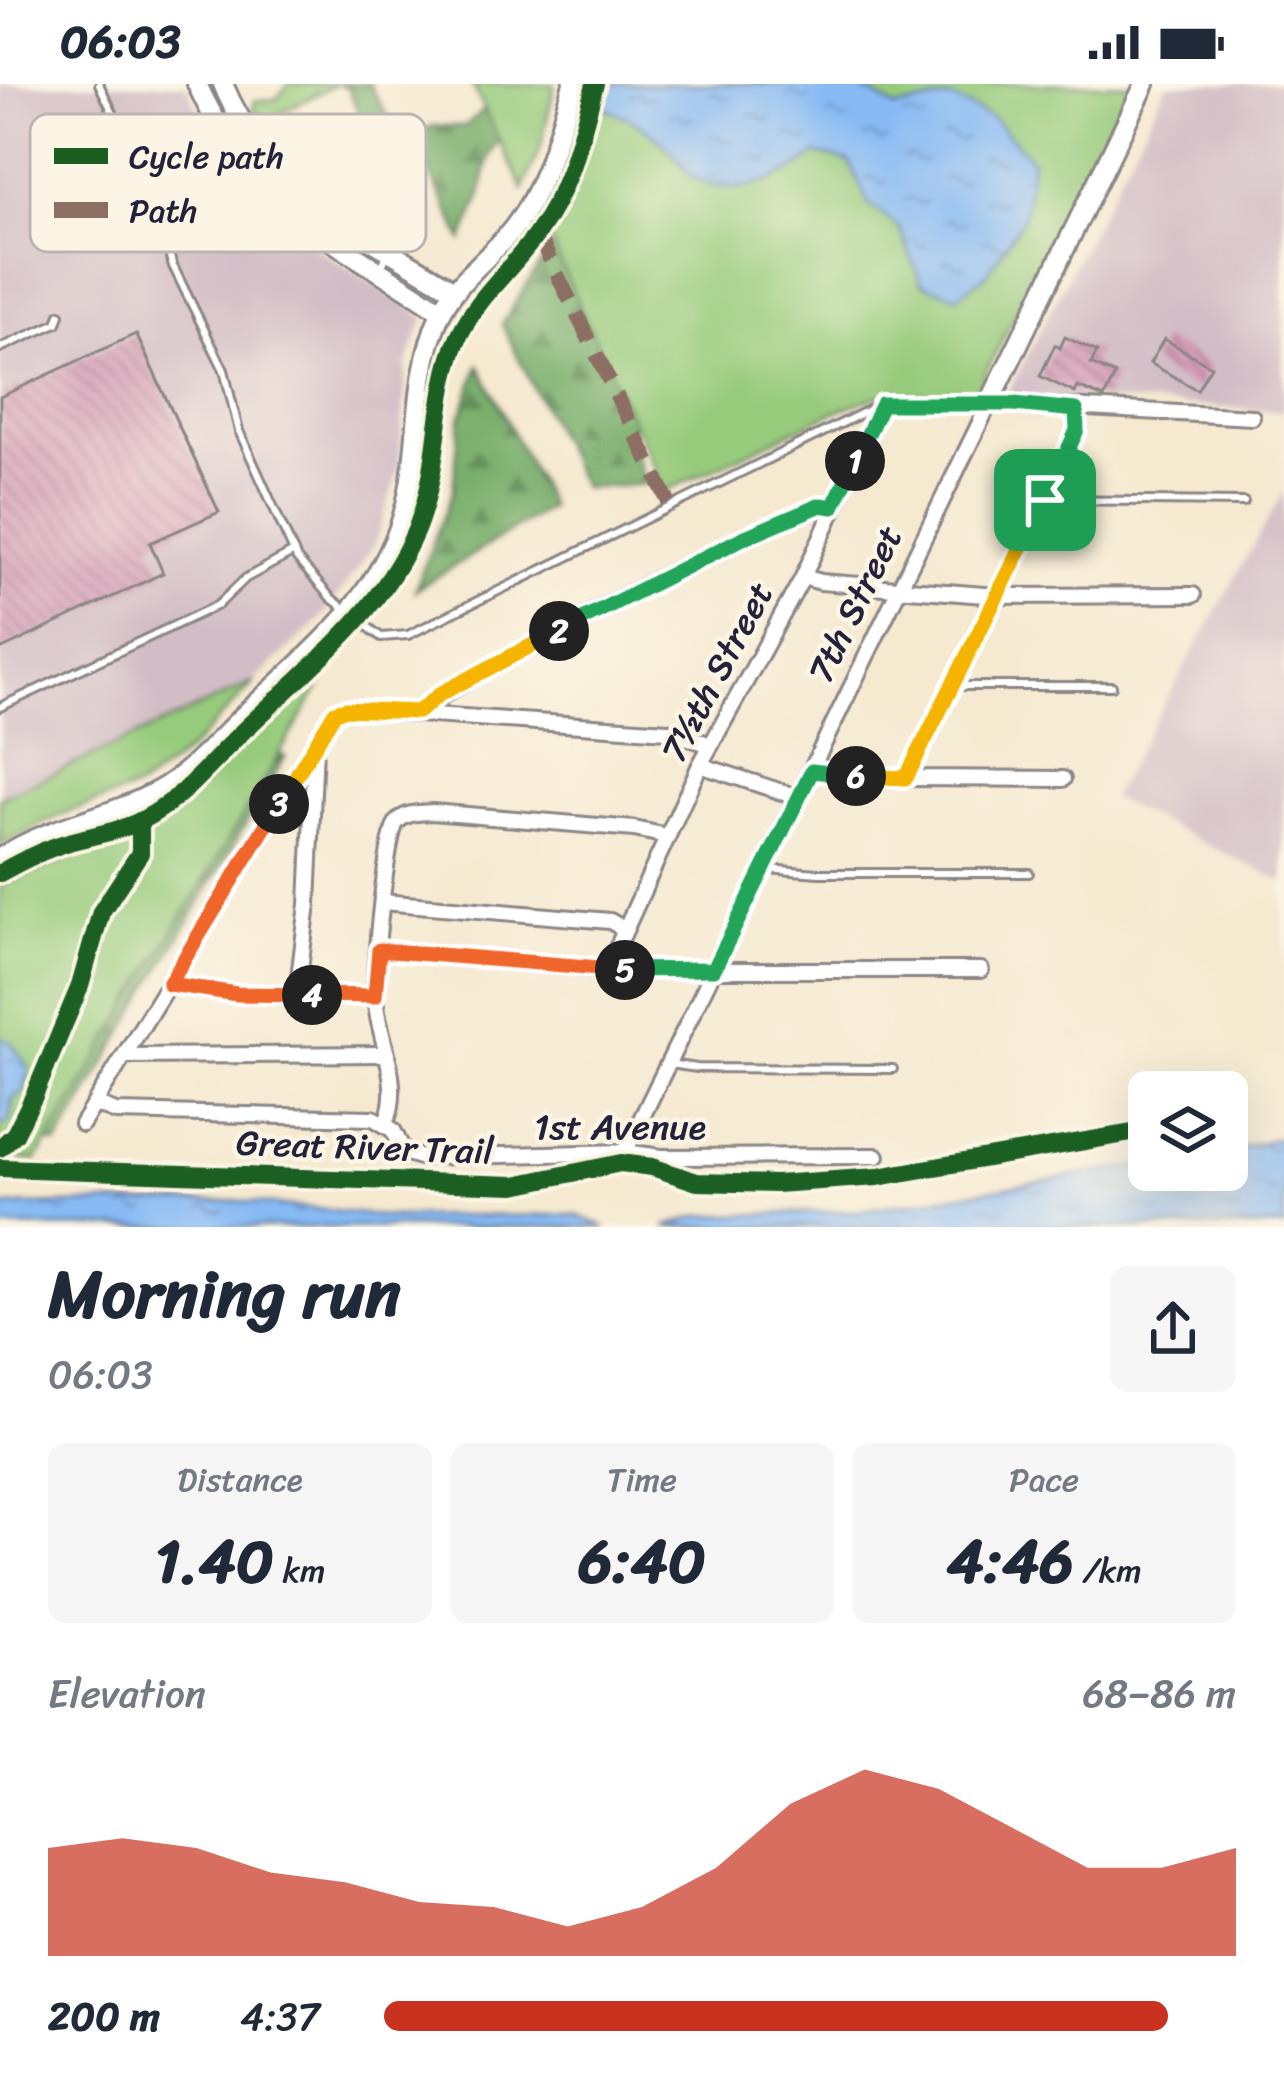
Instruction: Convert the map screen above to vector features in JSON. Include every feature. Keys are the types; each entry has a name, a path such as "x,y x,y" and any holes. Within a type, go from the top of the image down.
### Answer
{"street":[{"path":"196,84 213,114"},
{"path":"223,84 239,114"},
{"path":"0,858 36,836 161,789 349,613 376,577 404,514 415,463 420,376 441,311 454,290 512,230 542,185 573,84"},
{"name":"7th Street","path":"625,1152 1145,84"},
{"path":"348,252 441,311"},
{"path":"389,252 454,290"},
{"path":"882,404 988,404 1252,417"},
{"name":"7½th Street","path":"607,970 700,765 803,577 882,404"},
{"path":"418,712 485,668 743,538 821,505 833,507"},
{"path":"803,577 997,596 1192,596"},
{"path":"82,1124 330,717 345,709 418,712 668,731 711,745"},
{"path":"297,994 308,904 316,742"},
{"path":"700,765 797,797"},
{"path":"812,771 906,778 1063,779"},
{"path":"385,1124 391,1108 387,1054 375,996 389,839 398,821 411,814 476,814 668,836"},
{"path":"382,902 610,921 624,928"},
{"path":"379,950 607,970 981,970"},
{"path":"169,984 237,994 375,996"},
{"path":"126,1056 387,1054"},
{"name":"1st Avenue","path":"95,1104 116,1112 346,1115 385,1124 404,1152 420,1157 625,1152 661,1157 877,1156"}],"lane":[{"path":"100,84 114,114"},
{"path":"168,252 224,370 239,431 294,552 308,575 381,637 408,634 882,404"},
{"path":"378,272 389,252"},
{"path":"0,348 57,323 60,314"},
{"path":"906,778 1045,500 1077,430 1076,410"},
{"path":"1045,500 1244,502"},
{"path":"0,707 218,605 246,578 294,552"},
{"path":"952,686 1112,686"},
{"path":"763,868 818,874 1029,873"},
{"path":"668,1064 893,1069"}],"shaded area":[{"path":"0,84 185,84 200,114 30,114 30,252 322,252 425,317 407,362 399,467 374,546 323,616 255,681 0,798"},
{"path":"1167,84 1284,84 1284,411 1007,395"},
{"path":"1284,491 1284,882 1111,798"}],"green space":[{"path":"289,84 337,84 279,114 258,114 253,109 255,101 276,99"},
{"path":"337,84 369,84 386,114 359,114 348,87"},
{"path":"472,84 555,84 541,145 523,189"},
{"path":"603,84 1130,84 975,395 881,395 665,491 547,234 574,179"},
{"path":"510,86 505,129 489,157 480,199 463,240 426,165 426,129 465,126"},
{"path":"560,233 654,399 629,431 645,484 583,488 502,324"},
{"path":"479,365 550,507 415,590 453,491 460,420"},
{"path":"314,672 325,678 36,1161 0,1156 0,886 160,821"},
{"path":"255,682 187,752 139,788 67,812 0,845 0,798"},
{"path":"269,749 285,757 58,1144 35,1140"}],"water":[{"path":"608,84 858,84 895,108 950,98 993,118 1032,160 1023,218 987,274 957,296 922,284 899,228 868,203 850,162 817,154 790,172 758,184 709,184 690,175 642,127 604,109"},
{"path":"0,1038 10,1041 29,1067 25,1091 13,1098 10,1121 0,1127"},
{"path":"1284,1137 1284,1227 665,1227 699,1216 858,1211 1128,1167 1128,1191 1248,1191 1248,1146"},
{"path":"238,1201 391,1217 576,1215 606,1227 0,1227 0,1207"}],"building":[{"path":"136,334 219,512 150,543 163,573 0,650 0,397"},
{"path":"1065,337 1097,352 1091,364 1115,375 1104,398 1078,387 1075,393 1040,376 1055,345 1060,348"},
{"path":"1164,339 1211,366 1197,390 1150,363"}],"marked path":[{"path":"537,233 670,505"}],"cycle path":[{"path":"0,873 49,849 116,830 158,811 338,641 382,589 401,561 424,505 445,383 459,336 536,235 557,199 595,84"},
{"path":"0,1148 15,1134 34,1096 80,986 101,912 140,853 140,821"},
{"name":"Great River Trail","path":"0,1168 515,1185 621,1163 652,1167 697,1182 776,1184 878,1177 1128,1134"}],"route":[{"path":"882,404 1014,404 1076,410 1077,430 1045,500 906,778 812,771 714,969 607,970 379,950 375,996 237,994 169,984 335,712 418,712 485,668 743,538 806,510 833,507 882,404"}]}
